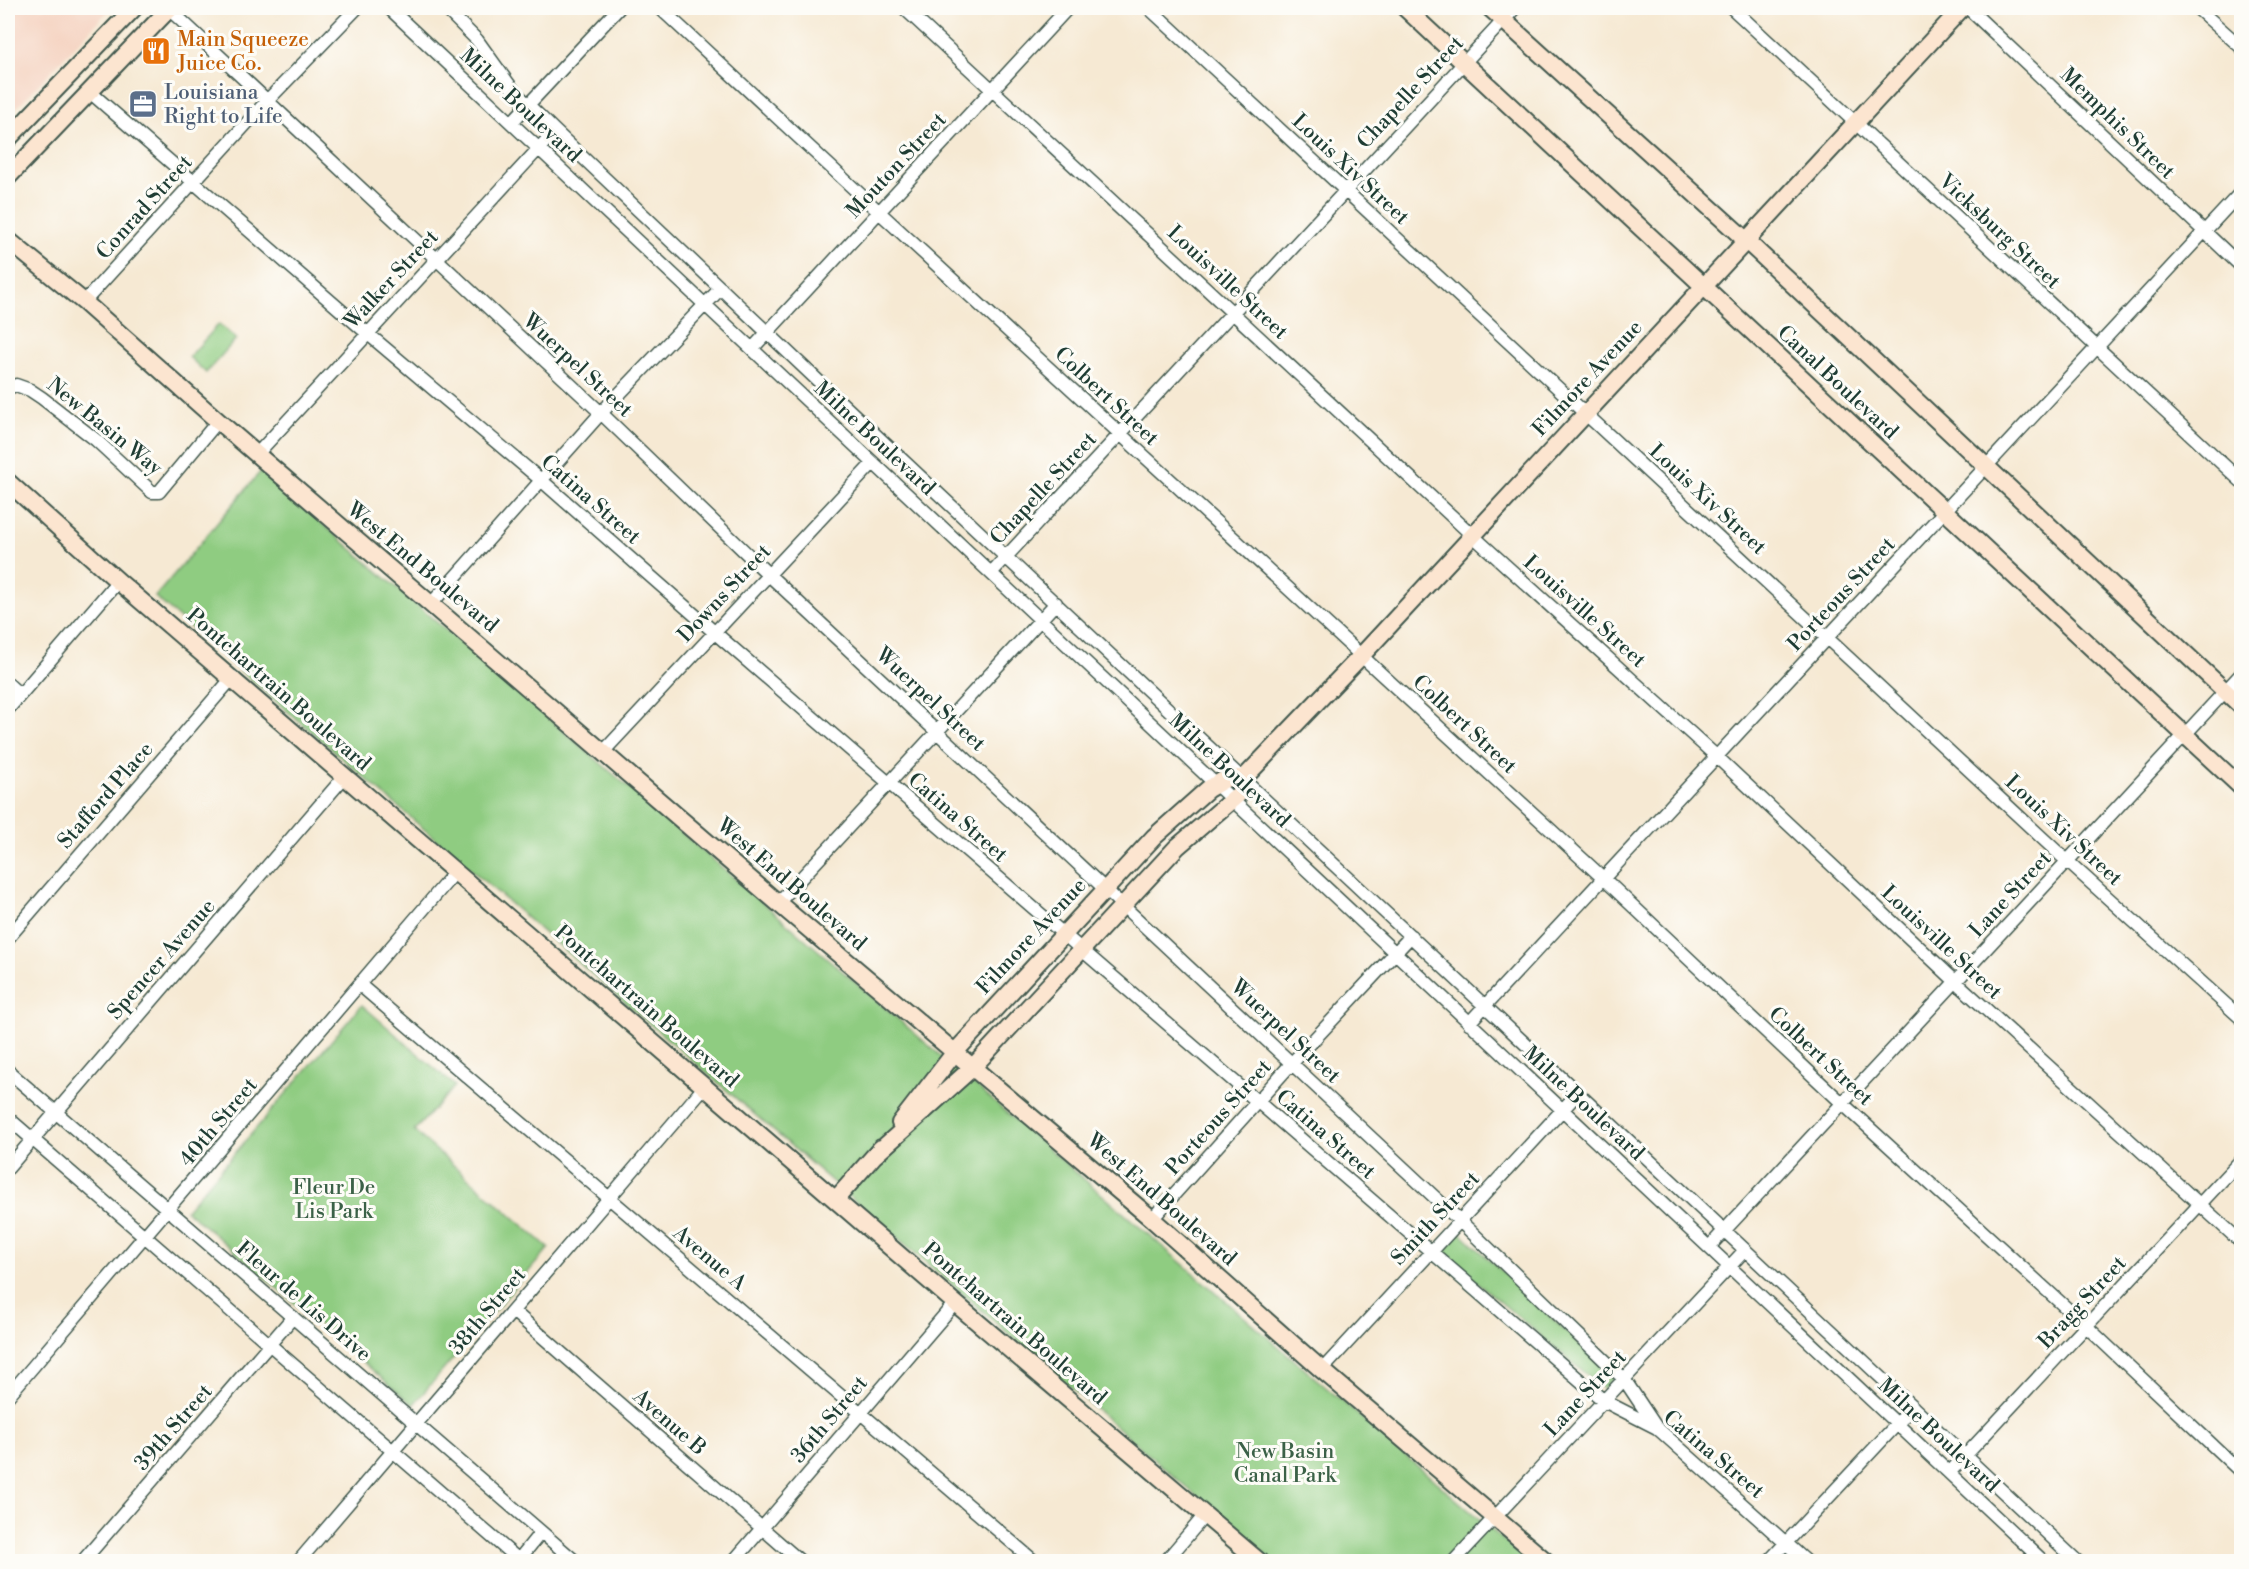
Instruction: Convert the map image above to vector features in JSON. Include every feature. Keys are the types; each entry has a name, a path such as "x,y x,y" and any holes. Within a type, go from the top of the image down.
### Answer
{"main road":[{"path":"8,139 134,8"},
{"path":"10,168 90,92 169,8"},
{"name":"Canal Boulevard","path":"1405,8 2241,788"},
{"name":"Canal Boulevard","path":"1490,8 1509,14 1745,240 2241,707"},
{"name":"Filmore Avenue","path":"875,1155 972,1068 1177,848 1240,793 1244,778 1362,655 1962,8"},
{"name":"West End Boulevard","path":"8,240 84,302 218,421 778,903 1152,1219 1322,1370 1547,1562"},
{"name":"Pontchartrain Boulevard","path":"8,482 118,581 233,677 955,1303 1260,1562"},
{"name":"Filmore Avenue","path":"836,1199 875,1155 955,1052 1160,831 1216,784 1227,778 1244,778"}],"street":[{"name":"Wuerpel Street","path":"169,8 601,413 769,575 1459,1220 1624,1379 1657,1428"},
{"name":"Conrad Street","path":"84,302 267,101 357,8"},
{"name":"Milne Boulevard","path":"389,8 1469,1023 1899,1423 2044,1562"},
{"name":"Milne Boulevard","path":"445,8 477,40 496,68 528,105 555,131 832,394 2078,1562"},
{"path":"512,122 619,8"},
{"name":"Colbert Street","path":"660,8 1603,878 2241,1473"},
{"name":"Louisville Street","path":"904,8 2241,1243"},
{"name":"Mouton Street","path":"752,349 1068,8"},
{"name":"Louis Xiv Street","path":"1149,8 2067,861 2241,1019"},
{"name":"Vicksburg Street","path":"1732,8 2241,482"},
{"name":"Memphis Street","path":"1968,8 2241,267"},
{"path":"2197,8 2241,48"},
{"name":"Chapelle Street","path":"991,573 1509,14"},
{"name":"Catina Street","path":"90,92 1604,1401 1657,1428 1807,1562"},
{"name":"Walker Street","path":"257,454 555,131"},
{"name":"Porteous Street","path":"1469,1023 2241,191"},
{"path":"432,603 601,413 721,288"},
{"name":"New Basin Way","path":"8,388 16,385 42,398 96,440 152,492 159,492 218,421"},
{"name":"Downs Street","path":"604,752 873,463"},
{"path":"8,710 118,581"},
{"path":"778,903 1056,603"},
{"name":"Lane Street","path":"1710,1246 2241,673"},
{"name":"Stafford Place","path":"8,938 233,677"},
{"path":"8,684 20,695"},
{"name":"Spencer Avenue","path":"8,1168 345,776"},
{"name":"40th Street","path":"8,1395 169,1210 456,871"},
{"name":"Porteous Street","path":"1152,1219 1292,1063 1411,936"},
{"name":"Avenue A","path":"360,985 1035,1562"},
{"name":"Fleur de Lis Drive","path":"8,1071 576,1562"},
{"name":"38th Street","path":"298,1562 705,1086"},
{"name":"Smith Street","path":"1322,1370 1578,1093"},
{"path":"8,1118 519,1561 541,1532"},
{"name":"Bragg Street","path":"1950,1472 2241,1159"},
{"name":"Lane Street","path":"1453,1562 1745,1250"},
{"name":"36th Street","path":"733,1562 955,1303"},
{"name":"Avenue B","path":"513,1311 801,1562"},
{"name":"39th Street","path":"82,1562 293,1317"},
{"path":"1768,1562 1913,1407"},
{"path":"1165,1562 1205,1515"}],"shaded area":[{"path":"8,8 111,8 8,117"}],"green space":[{"path":"219,324 236,339 206,373 189,357"},
{"name":"New Basin Canal Park","path":"261,471 1528,1561 1272,1561 155,597"},
{"name":"Fleur De Lis Park","path":"362,1005 455,1086 414,1131 549,1248 413,1405 186,1210"},
{"path":"1459,1231 1614,1376 1604,1389 1440,1251"}],"place":[{"name":"Main Squeeze Juice Co.","path":"156,51"},
{"name":"Louisiana Right to Life","path":"143,104"}]}
